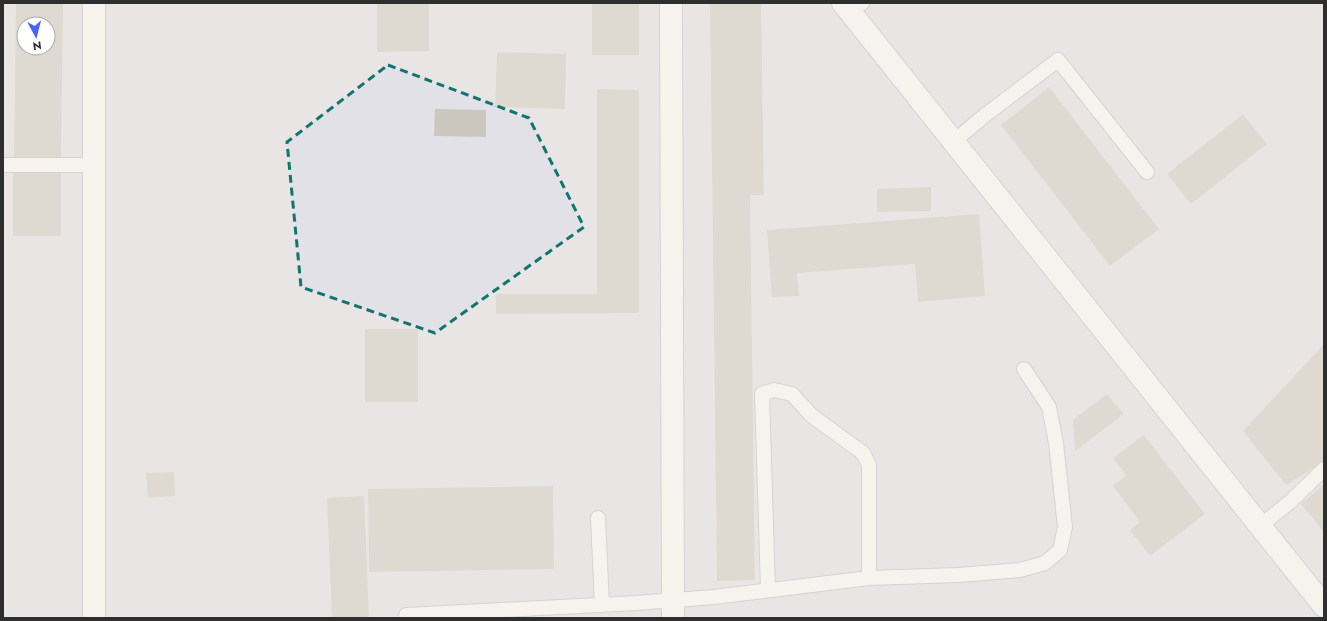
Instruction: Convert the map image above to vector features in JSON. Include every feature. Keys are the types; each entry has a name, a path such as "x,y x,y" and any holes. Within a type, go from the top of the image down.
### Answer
{"street":[{"path":"94,3 94,618"},
{"path":"671,3 673,609"},
{"path":"852,6 953,142 1324,606"}],"lane":[{"path":"953,142 984,116 1058,60 1147,172"},
{"path":"3,166 94,166"},
{"path":"406,615 602,605 673,609 714,597 768,590 869,578 958,575 1020,570 1045,563 1060,550 1065,527 1056,443 1049,407 1024,369"},
{"path":"768,590 762,394 774,390 792,394 812,416 863,453 869,465 869,578"},
{"path":"1260,526 1290,502 1324,469"},
{"path":"598,518 602,605"}],"highlighted area":[{"path":"388,65 529,118 584,227 435,333 301,287 287,142"}],"shaded area":[{"path":"3,3 1324,3 1324,618 3,618"}],"building":[{"path":"16,3 63,3 61,157 14,157"},
{"path":"377,3 429,3 429,51 377,52"},
{"path":"592,3 639,3 639,55 592,55"},
{"path":"710,3 761,3 764,195 750,195 755,580 717,581"},
{"path":"497,52 566,54 565,109 495,107"},
{"path":"1049,87 1159,229 1110,266 1001,125"},
{"path":"597,89 639,90 639,313 496,314 496,294 597,294"},
{"path":"435,109 486,110 486,137 434,136"},
{"path":"1243,114 1267,144 1191,204 1167,174"},
{"path":"13,171 61,171 61,236 13,236"},
{"path":"931,187 931,211 877,212 877,189"},
{"path":"979,214 985,296 918,302 915,264 797,273 799,296 772,297 767,230"},
{"path":"365,329 418,329 418,402 365,402"},
{"path":"1324,344 1324,462 1286,485 1243,431"},
{"path":"1107,394 1124,414 1075,451 1073,420"},
{"path":"1144,435 1205,514 1150,556 1130,530 1140,522 1113,486 1126,475 1113,458"},
{"path":"174,472 175,496 148,498 146,473"},
{"path":"1323,485 1324,486 1324,532 1301,504"},
{"path":"553,486 554,569 369,572 368,489"},
{"path":"364,496 369,618 332,618 327,498"}]}
